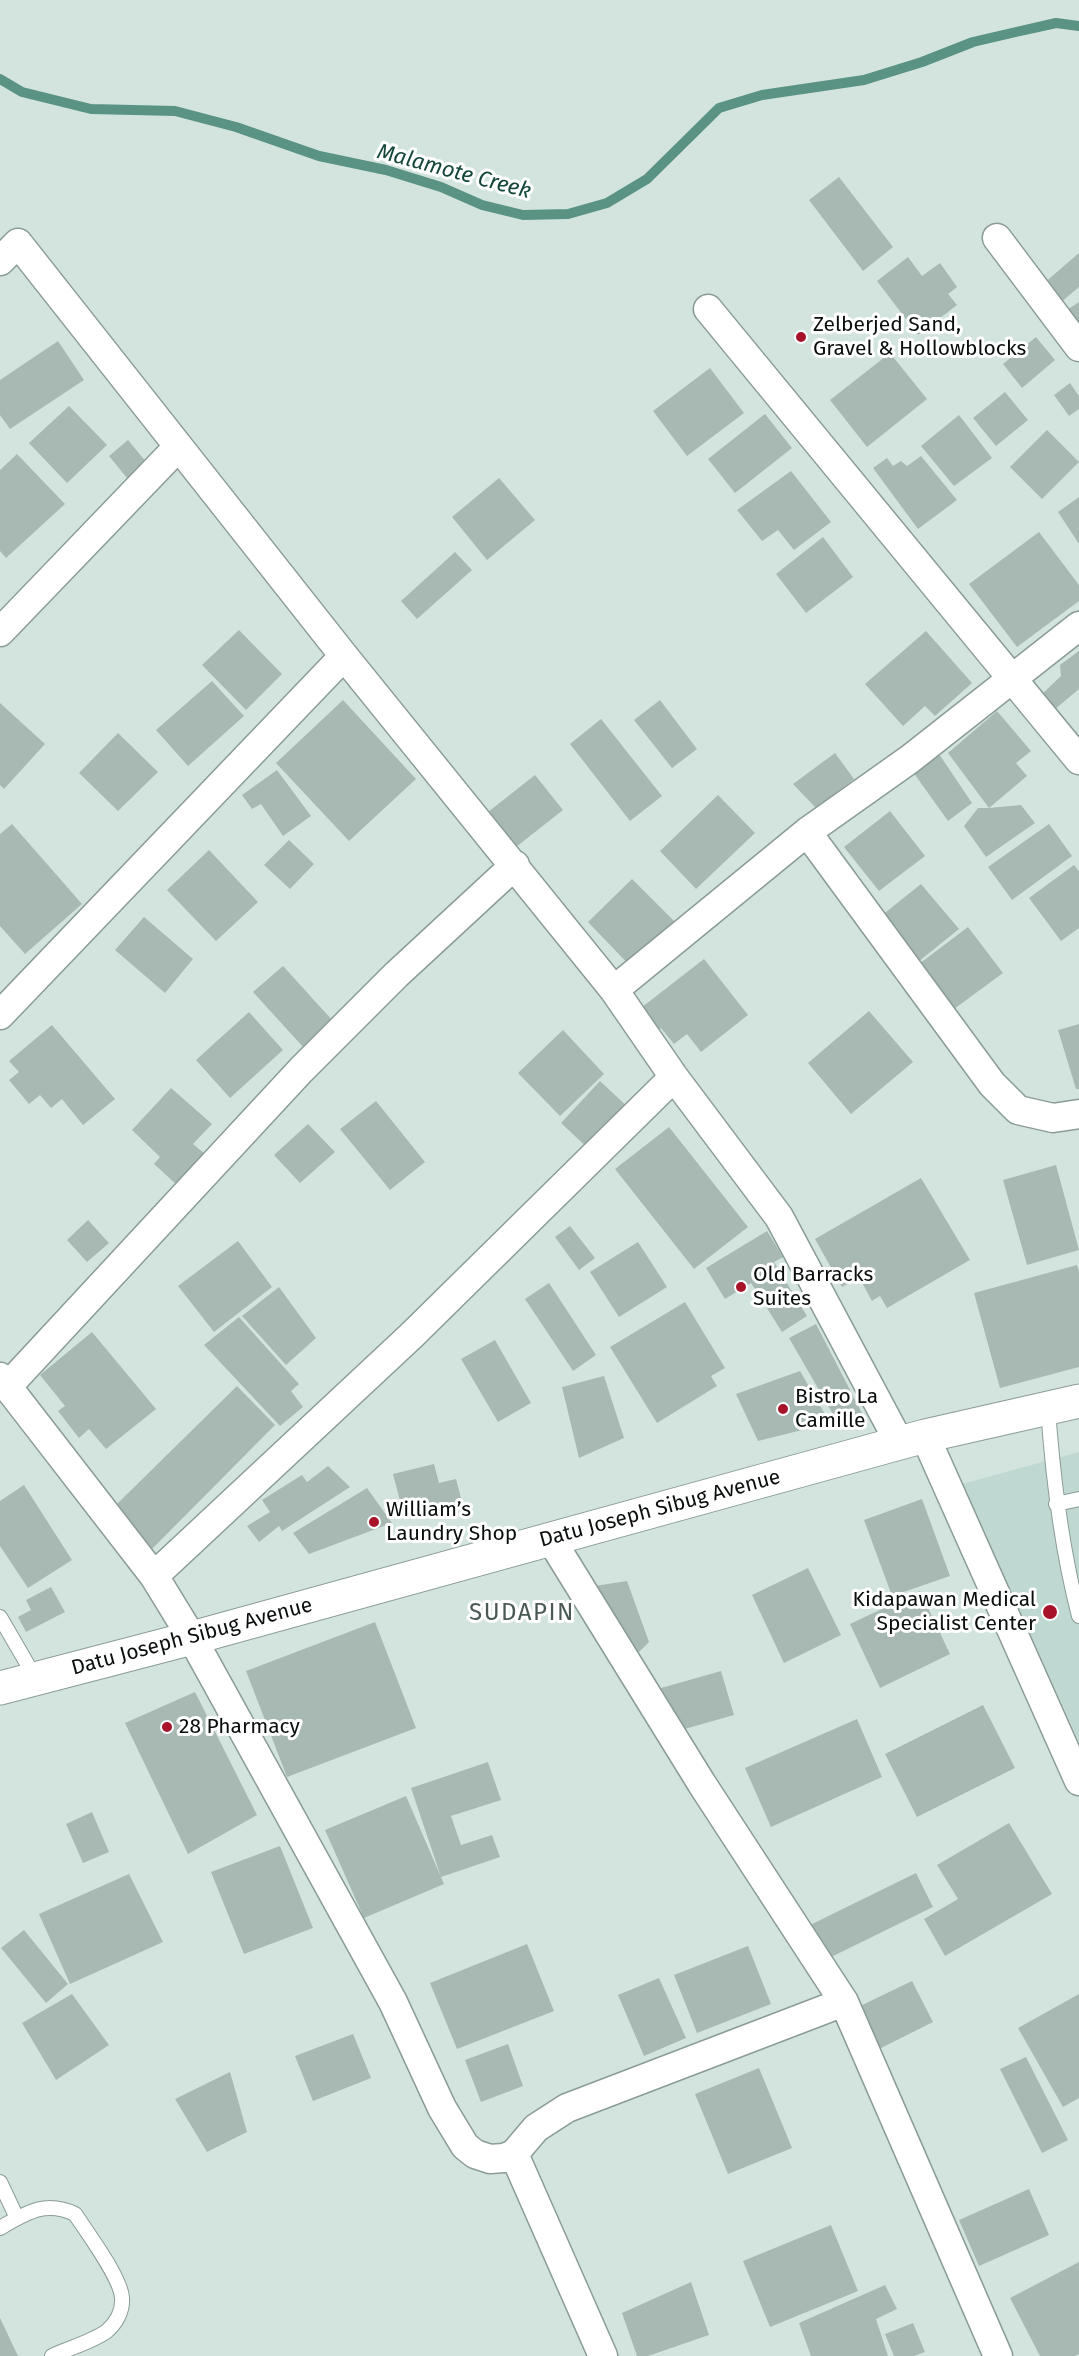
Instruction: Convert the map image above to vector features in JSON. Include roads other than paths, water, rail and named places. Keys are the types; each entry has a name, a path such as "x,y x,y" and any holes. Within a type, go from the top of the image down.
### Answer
{"main road":[{"name":"Datu Joseph Sibug Avenue","path":"0,1688 192,1638 912,1440 1079,1401"}],"street":[{"path":"997,238 1079,347"},
{"path":"0,261 18,243 344,656 614,990 674,1077 779,1217 912,1440 1079,1781"},
{"path":"708,309 1079,760"},
{"path":"0,632 178,447"},
{"path":"614,990 807,832 910,759 1079,626"},
{"path":"0,1015 344,656"},
{"path":"807,832 992,1084 1017,1110 1053,1118 1079,1114"},
{"path":"514,865 396,975 301,1070 4,1382 154,1576 192,1638 393,2002 442,2108 465,2146 475,2154 490,2159 504,2158 514,2154 536,2128 567,2108 844,2002"},
{"path":"154,1576 412,1335 674,1077"},
{"path":"550,1539 702,1784 844,2002 999,2356"},
{"path":"514,2154 603,2356"}],"lane":[{"path":"1048,1408 1056,1504 1065,1564 1079,1616"},
{"path":"1056,1504 1079,1499"},
{"path":"0,1617 36,1679"},
{"path":"0,2182 17,2218"},
{"path":"0,2228 32,2210 49,2207 63,2208 75,2214 119,2284 122,2298 121,2309 113,2325 105,2332 52,2356"}],"waterway":[{"name":"Malamote Creek","path":"0,79 22,92 91,109 175,111 236,127 319,156 386,170 441,187 482,205 523,215 568,214 607,203 647,179 719,108 762,95 864,80 922,62 973,42 1016,32 1056,23 1079,26"}],"place":[{"name":"Zelberjed Sand, Gravel & Hollowblocks","path":"801,337"},
{"name":"Old Barracks Suites","path":"741,1287"},
{"name":"Bistro La Camille","path":"783,1409"},
{"name":"William’s Laundry Shop","path":"374,1522"},
{"name":"Kidapawan Medical Specialist Center","path":"1050,1612"},
{"name":"28 Pharmacy","path":"167,1727"}],"district":[{"name":"SUDAPIN","path":"522,1613"}]}
